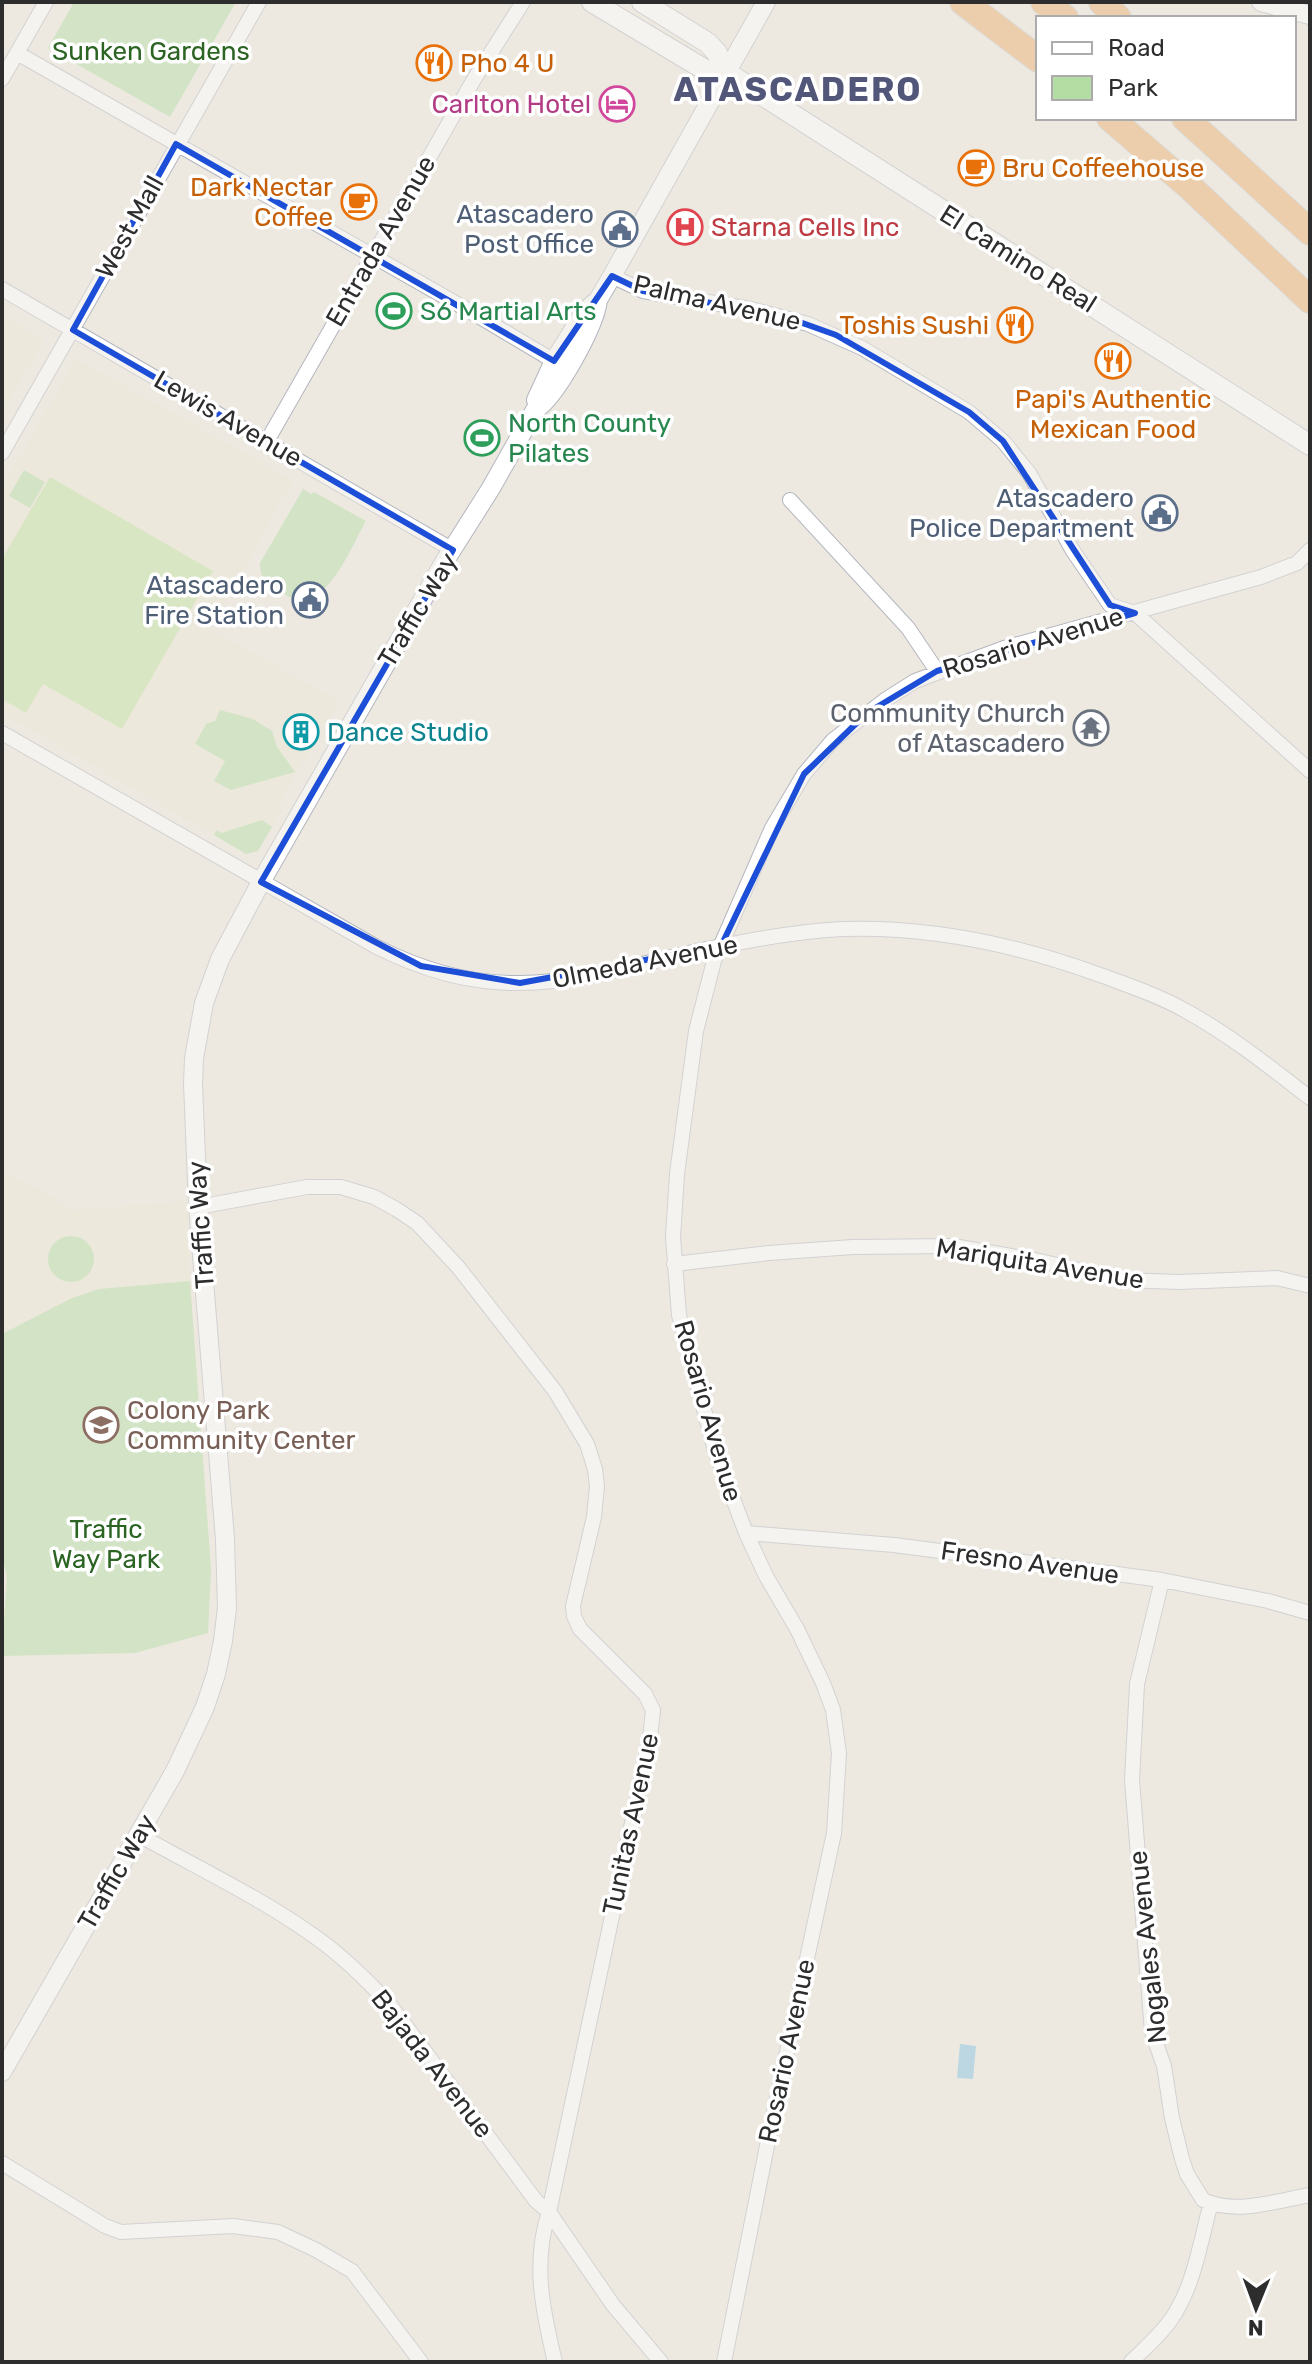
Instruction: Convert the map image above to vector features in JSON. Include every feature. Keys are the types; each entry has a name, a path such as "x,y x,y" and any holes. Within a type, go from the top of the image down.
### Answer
{"highway":[{"path":"963,2 1036,57"},
{"path":"1044,2 1062,16"},
{"path":"1112,120 1191,188 1310,300"},
{"path":"1187,120 1305,227"},
{"path":"1216,120 1305,227"}],"main road":[{"name":"El Camino Real","path":"592,2 707,71 726,72 1310,445"},
{"name":"El Camino Real","path":"642,2 708,43 726,72"}],"street":[{"path":"2,79 46,2"},
{"name":"West Mall","path":"2,453 259,2"},
{"name":"Entrada Avenue","path":"267,441 473,81 523,2"},
{"name":"Traffic Way","path":"535,410 535,400 554,361 585,311 598,300 766,2"},
{"path":"1261,2 1309,17"},
{"path":"17,53 554,361"},
{"name":"Palma Avenue","path":"612,276 643,291 751,309 808,324 862,348 969,412 1003,441 1023,464 1073,551 1110,605 1135,613 1310,771"},
{"name":"Lewis Avenue","path":"2,289 453,550"},
{"name":"Traffic Way","path":"2,2072 175,1771 205,1707 216,1674 227,1608 225,1539 198,1207 193,1084 204,1003 220,959 261,882 443,564 535,410 544,404 570,364 596,315 598,300"},
{"path":"790,500 908,628 937,671"},
{"name":"Rosario Avenue","path":"724,2362 834,1833 839,1753 833,1710 823,1683 797,1629 766,1576 715,1451 679,1315 673,1237 677,1174 696,1031 714,961 772,828 804,774 833,740 867,713 915,681 937,671 1004,648 1261,577 1297,563 1310,550"},
{"name":"Olmeda Avenue","path":"2,733 397,957 433,970 470,979 507,983 545,982 721,946 840,929 962,938 1020,948 1114,980 1186,1011 1310,1098"},
{"name":"Tunitas Avenue","path":"198,1207 325,1186 359,1192 396,1209 417,1223 458,1267 555,1391 587,1444 597,1486 594,1517 573,1606 574,1616 580,1629 645,1694 653,1710 650,1738 549,2212"},
{"name":"Mariquita Avenue","path":"674,1264 853,1247 953,1246 1123,1280 1168,1282 1277,1278 1310,1286"},
{"name":"Fresno Avenue","path":"746,1533 894,1545 1162,1580 1268,1601 1310,1613"},
{"name":"Nogales Avenue","path":"1162,1580 1137,1684 1132,1780 1140,1896 1152,2032 1164,2066 1172,2118 1187,2174 1203,2200 1211,2203"},
{"name":"Bajada Avenue","path":"139,1835 293,1922 359,1972 391,2006 536,2201 549,2212 613,2305 661,2362"},
{"path":"2,2163 105,2226 121,2232 233,2226 278,2232 304,2244 352,2271 421,2362"},
{"path":"1131,2362 1169,2323 1178,2309 1189,2283 1211,2203 1226,2207 1244,2206 1310,2195"},
{"path":"549,2212 543,2229 540,2287 555,2362"}],"highlighted area":[{"path":"176,144 554,361 612,276 643,291 780,315 836,335 969,412 1003,441 1110,605 1135,613 937,671 867,713 804,774 721,946 520,983 421,966 261,882 453,550 73,330"}],"shaded area":[{"path":"2,315 44,340 2,413"},
{"path":"76,359 293,480 210,629 339,701 277,806 282,810 258,851 246,854 2,713 2,487"},
{"name":"Traffic Way Park","path":"2,1173 34,1186 73,1210 187,1201 211,1569 208,1633 135,1653 2,1656"}],"green space":[{"name":"Sunken Gardens","path":"74,2 236,2 170,117 48,48"},
{"path":"24,470 45,482 30,508 9,496"},
{"path":"50,477 213,571 122,729 43,684 26,713 2,699 2,559"},
{"path":"303,489 366,521 330,582 321,592 298,600 268,584 261,573 260,563"},
{"path":"220,710 253,719 272,731 277,747 295,772 231,790 214,781 225,761 195,744 206,724 215,721"},
{"path":"262,820 272,827 258,851 246,854 214,835 217,830 221,833"},
{"path":"71,1236 87,1243 94,1259 87,1275 71,1282 55,1275 48,1259 55,1243"},
{"name":"Traffic Way Park","path":"190,1281 211,1569 208,1633 135,1653 2,1656 7,1576 2,1557 2,1334 72,1298 99,1289"}],"water":[{"path":"960,2044 976,2046 973,2079 957,2078"}],"place":[{"name":"Pho 4 U","path":"434,63"},
{"name":"Carlton Hotel","path":"617,104"},
{"name":"Bru Coffeehouse","path":"976,168"},
{"name":"Dark Nectar Coffee","path":"359,202"},
{"name":"Starna Cells Inc","path":"685,227"},
{"name":"Atascadero Post Office","path":"620,229"},
{"name":"S6 Martial Arts","path":"394,311"},
{"name":"Toshis Sushi","path":"1015,325"},
{"name":"Papi's Authentic Mexican Food","path":"1113,361"},
{"name":"North County Pilates","path":"482,438"},
{"name":"Atascadero Police Department","path":"1160,513"},
{"name":"Atascadero Fire Station","path":"310,600"},
{"name":"Community Church of Atascadero","path":"1091,728"},
{"name":"Dance Studio","path":"301,732"},
{"name":"Colony Park Community Center","path":"101,1425"}],"district":[{"name":"ATASCADERO","path":"798,89"}]}
